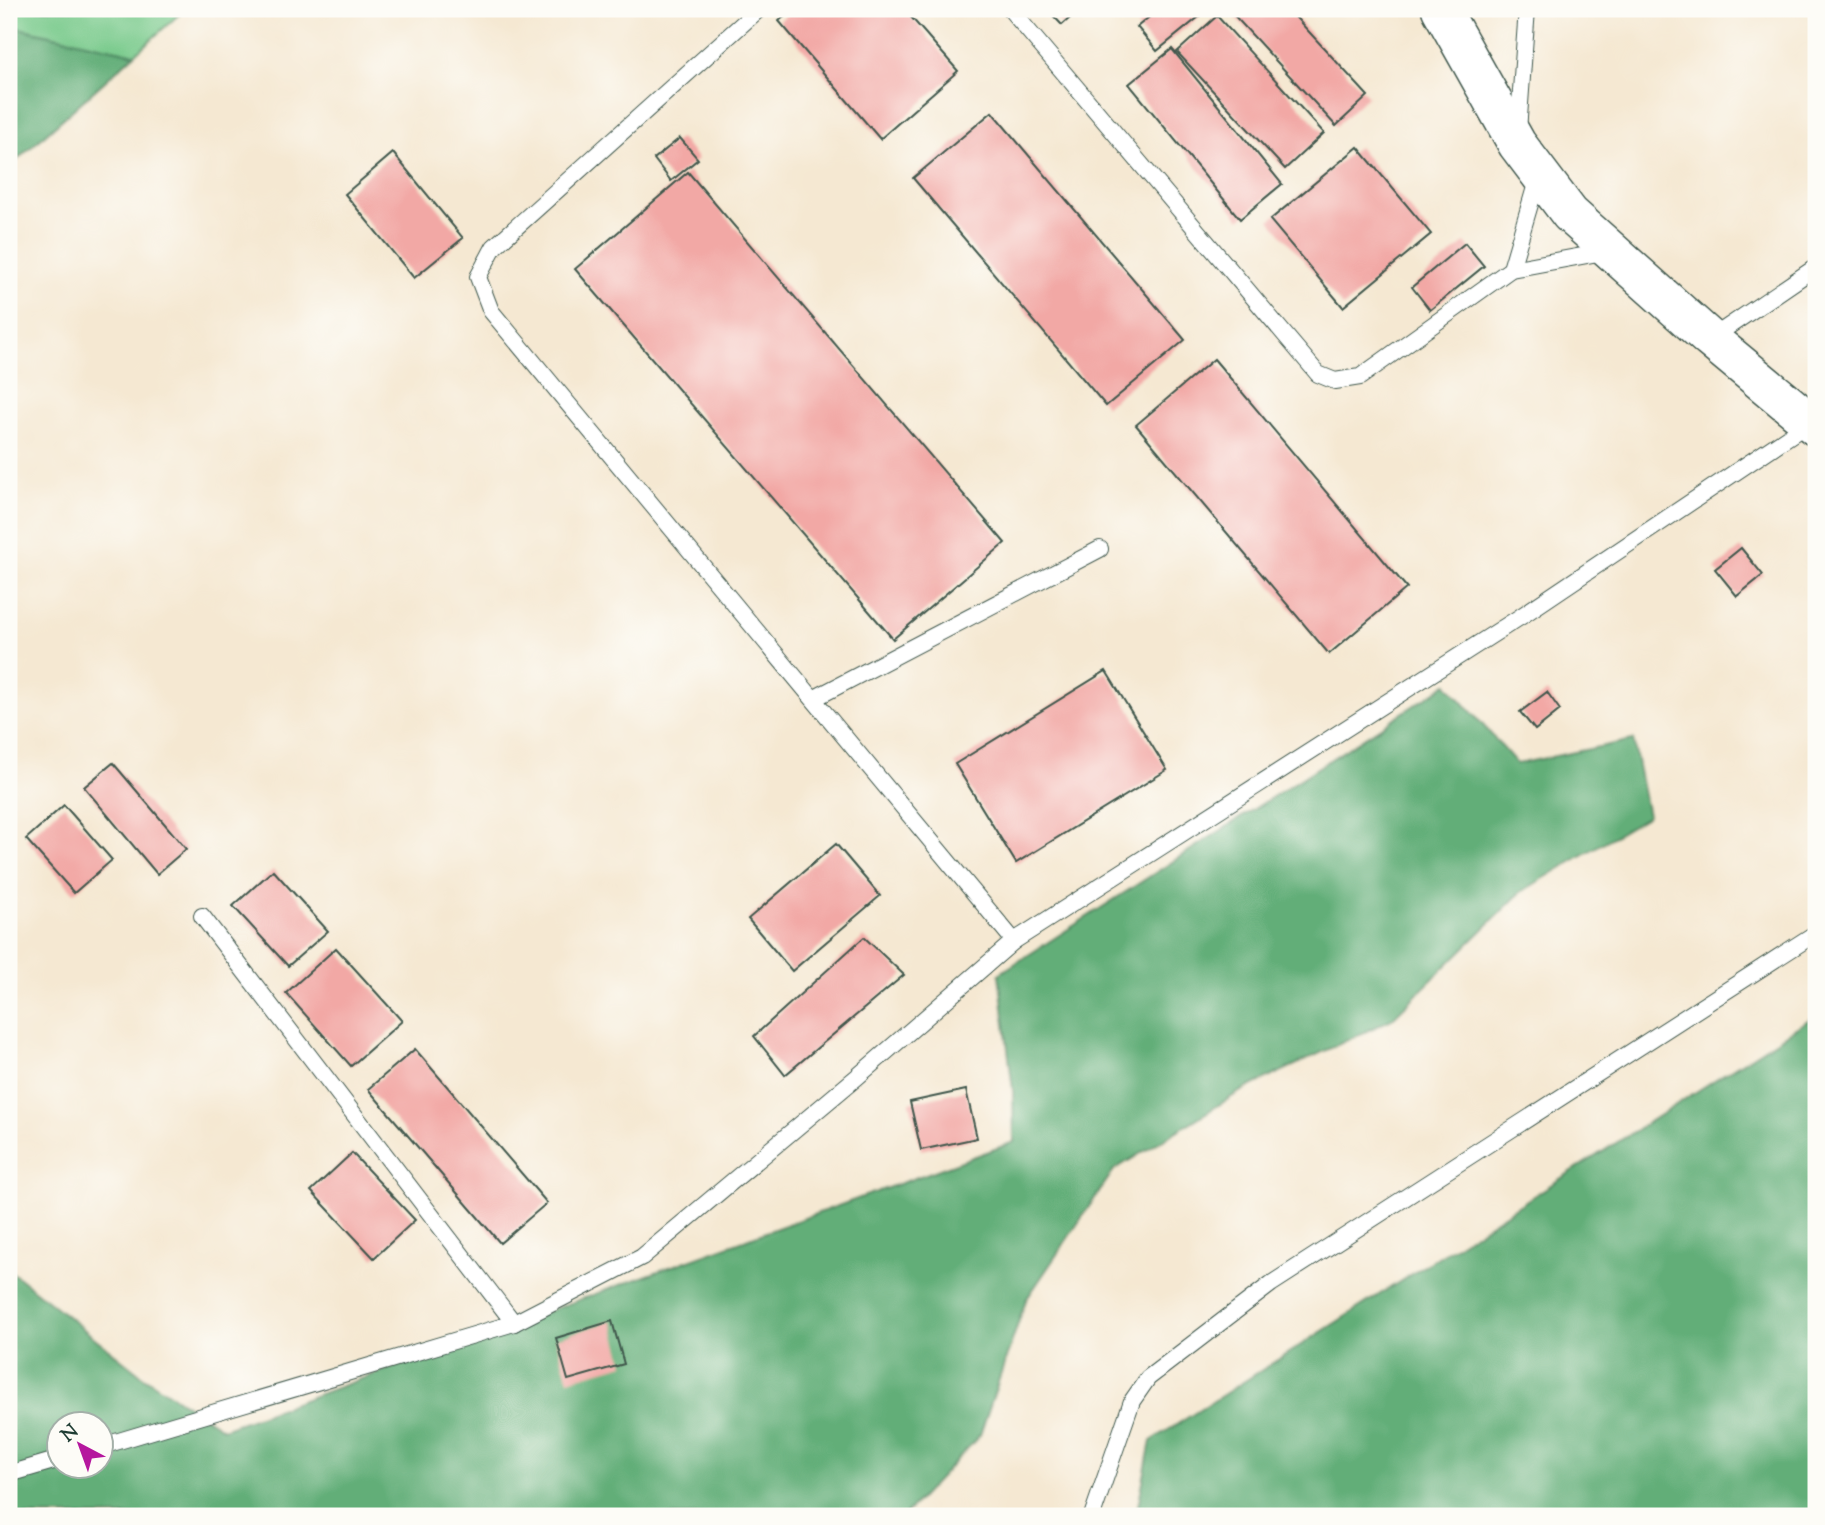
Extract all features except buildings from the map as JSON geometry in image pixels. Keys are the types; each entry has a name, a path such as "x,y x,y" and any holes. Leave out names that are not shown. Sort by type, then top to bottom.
{"main road":[{"path":"1441,9 1528,158 1570,214 1710,339 1813,424"}],"lane":[{"path":"759,9 494,247 478,277 491,311 1014,941"},
{"path":"1010,9 1318,374 1335,381 1360,377 1511,269 1612,250"},
{"path":"1511,269 1528,158 1527,9"},
{"path":"1710,339 1816,267"},
{"path":"116,1442 514,1323 642,1256 857,1077 1014,941 1520,617 1813,424"},
{"path":"815,698 1100,549"},
{"path":"202,916 514,1323"},
{"path":"1092,1516 1132,1401 1148,1378 1271,1284 1816,933"},
{"path":"9,1474 46,1463"}],"green space":[{"path":"9,9 185,9 135,54 18,28 9,31"},
{"path":"18,28 135,54 9,167 9,31"},
{"path":"1447,684 1517,764 1633,740 1648,816 1521,892 1392,1019 1243,1090 1114,1170 1026,1300 980,1435 904,1516 9,1516 9,1270 144,1377 223,1429 1014,1142 1013,1091 999,974"},
{"path":"1816,1015 1816,1516 1136,1516 1151,1441"}]}
